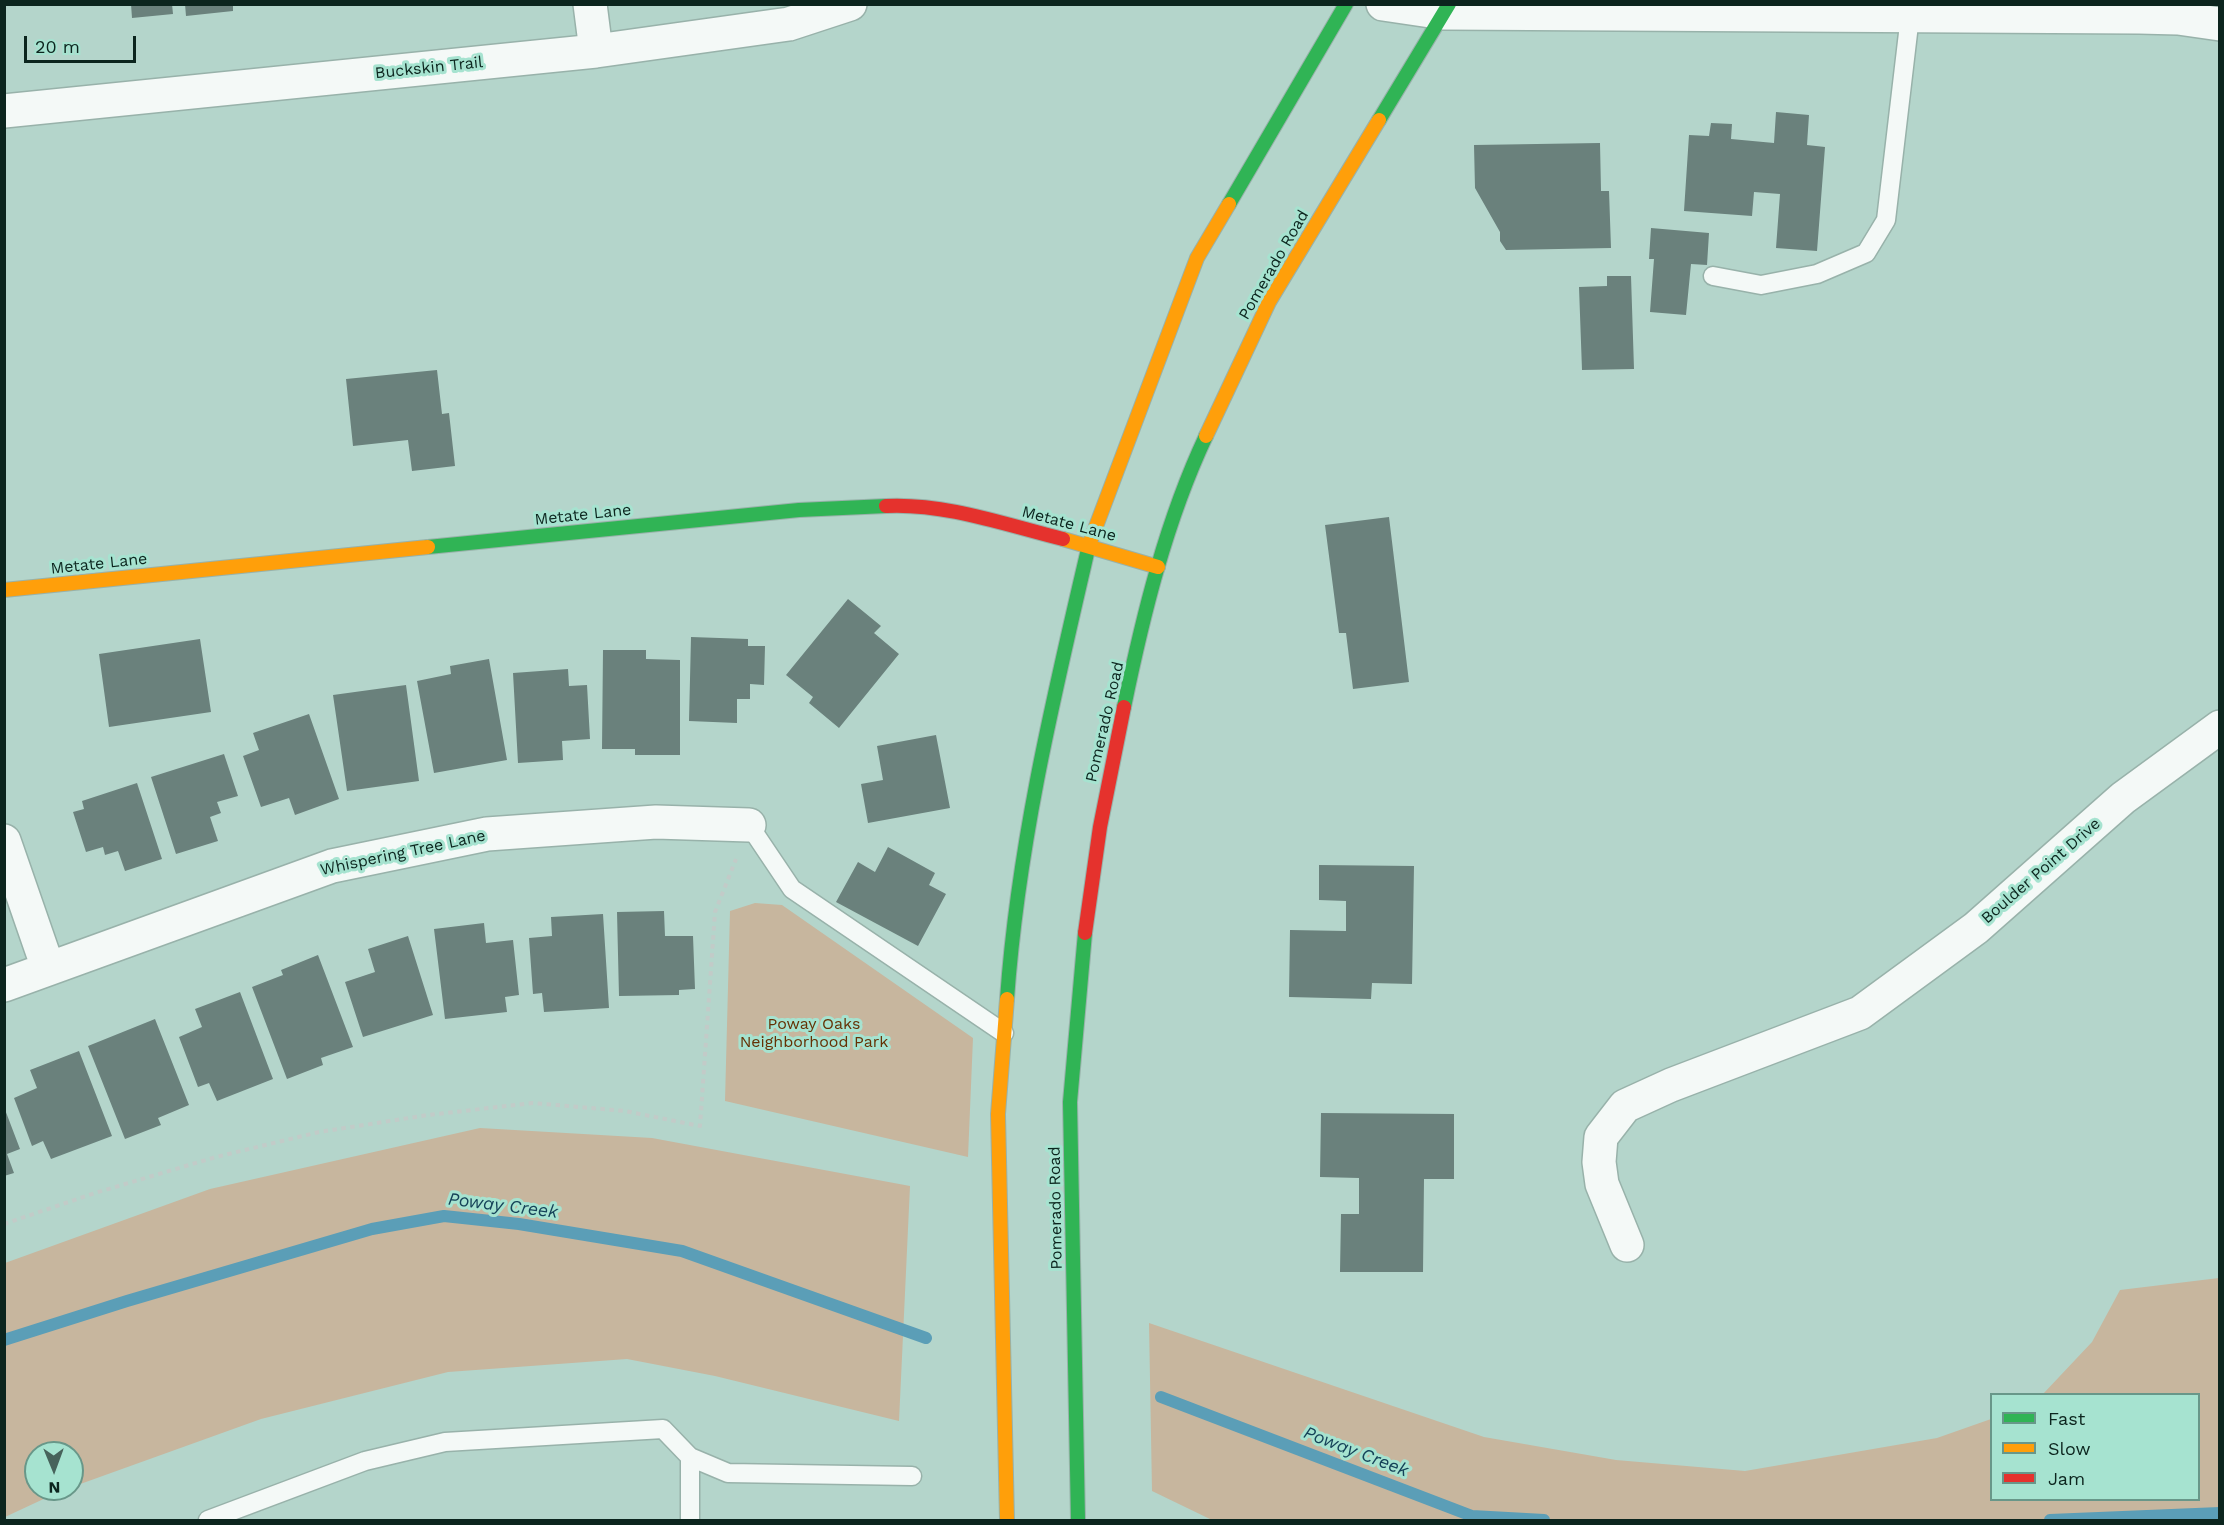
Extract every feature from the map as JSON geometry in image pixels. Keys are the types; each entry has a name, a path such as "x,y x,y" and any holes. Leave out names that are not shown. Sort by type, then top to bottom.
{"main road":[{"path":"1007,1521 998,1114 1004,1033 1025,839 1040,763 1089,545 1197,258 1346,4"},
{"name":"Pomerado Road","path":"1078,1521 1070,1102 1075,1029 1082,955 1100,827 1125,703 1158,567 1191,468 1269,302 1446,9"},
{"name":"Metate Lane","path":"4,590 799,510 906,505 941,509 1089,545 1158,567"}],"street":[{"path":"590,4 596,51"},
{"name":"Buckskin Trail","path":"4,111 596,51 789,24 850,4"},
{"path":"1383,4 1446,9 2139,17 2178,18 2220,24"},
{"name":"Boulder Point Drive","path":"1627,1245 1602,1184 1599,1162 1601,1137 1625,1106 1671,1085 1860,1013 1976,928 2123,798 2220,728"},
{"name":"Whispering Tree Lane","path":"4,985 332,866 488,834 656,822 749,825"},
{"path":"4,841 48,968"}],"lane":[{"path":"1713,276 1761,285 1817,274 1866,253 1886,220 1910,16"},
{"path":"749,825 792,889 1004,1033"},
{"path":"208,1521 365,1461 445,1442 663,1429 690,1457 728,1473 912,1476"},
{"path":"690,1457 690,1521"}],"path":[{"path":"4,1224 216,1156 319,1132 428,1115 533,1103 625,1111 700,1126 715,912 749,825"}],"green space":[{"name":"Poway Oaks Neighborhood Park","path":"755,903 782,905 973,1038 968,1157 725,1101 730,911"},
{"path":"480,1128 652,1138 910,1186 899,1421 715,1376 627,1359 448,1372 261,1419 84,1483 84,1441 24,1441 24,1501 39,1501 5,1517 5,1263 210,1189"},
{"path":"2219,1278 2219,1520 1212,1520 1152,1491 1149,1323 1484,1437 1616,1460 1745,1471 1937,1438 1990,1419 1990,1501 2200,1501 2200,1393 2044,1393 2092,1342 2120,1290"}],"building":[{"path":"131,4 172,4 173,14 132,18"},
{"path":"185,4 233,4 233,11 186,16"},
{"path":"1776,112 1809,115 1807,145 1825,147 1817,251 1776,248 1780,194 1754,192 1752,216 1684,211 1689,135 1709,136 1711,123 1732,124 1731,139 1774,143"},
{"path":"1600,143 1601,191 1609,191 1611,248 1506,250 1500,241 1500,232 1475,188 1474,145"},
{"path":"1651,228 1709,233 1707,265 1691,264 1686,315 1650,312 1654,259 1649,259"},
{"path":"1607,276 1631,276 1634,369 1582,370 1579,287 1607,286"},
{"path":"437,370 442,414 449,413 455,466 412,471 408,440 353,446 346,379"},
{"path":"1389,517 1409,682 1353,689 1346,633 1339,633 1325,525"},
{"path":"848,599 881,626 874,633 899,654 839,728 809,703 813,697 786,675"},
{"path":"691,637 748,639 748,646 765,646 764,685 750,684 750,699 737,699 737,723 689,721"},
{"path":"200,639 211,712 109,727 99,654"},
{"path":"603,650 646,650 646,659 680,660 680,755 635,755 635,749 602,749"},
{"path":"489,659 507,760 434,773 417,681 451,674 450,666"},
{"path":"568,669 569,686 587,685 590,739 562,741 563,760 518,763 513,673"},
{"path":"406,685 419,781 347,791 333,695"},
{"path":"309,714 339,799 295,815 289,798 261,807 243,756 259,750 253,733"},
{"path":"936,735 950,808 868,823 861,784 883,780 877,746"},
{"path":"224,754 238,796 217,802 221,813 210,817 218,841 176,854 151,777"},
{"path":"137,783 162,859 125,871 118,851 105,855 103,847 86,852 73,812 84,809 82,801"},
{"path":"888,847 935,873 929,885 946,894 918,946 836,902 858,862 875,872"},
{"path":"1319,865 1414,866 1412,984 1372,983 1371,999 1289,997 1290,930 1346,931 1346,901 1319,900"},
{"path":"664,911 665,936 693,936 695,989 679,990 679,995 619,996 617,912"},
{"path":"603,914 609,1008 544,1012 542,993 533,994 529,938 552,936 551,917"},
{"path":"484,923 486,943 513,940 519,995 505,997 507,1012 445,1019 434,929"},
{"path":"408,936 433,1015 363,1037 345,982 375,972 368,949"},
{"path":"318,955 353,1047 321,1058 323,1065 287,1079 252,987 283,975 281,970"},
{"path":"240,992 273,1079 217,1101 209,1083 198,1087 179,1037 202,1027 195,1009"},
{"path":"155,1019 189,1105 158,1118 161,1125 125,1139 88,1046"},
{"path":"79,1051 112,1136 51,1159 43,1141 32,1146 14,1098 37,1088 30,1070"},
{"path":"4,1107 20,1149 7,1154 14,1173 4,1176"},
{"path":"1321,1113 1454,1114 1454,1179 1424,1179 1423,1272 1340,1272 1341,1214 1359,1214 1359,1178 1320,1177"}],"waterway":[{"name":"Poway Creek","path":"4,1340 127,1301 372,1229 444,1216 519,1224 682,1251 926,1338"},
{"name":"Poway Creek","path":"1161,1397 1472,1516 1544,1520"},
{"name":"Poway Creek","path":"2050,1520 2220,1513"}],"traffic: fast":[{"path":"1229,204 1346,4"},
{"path":"1379,120 1449,4"},
{"path":"1124,707 1139,638 1167,535 1206,436"},
{"path":"428,547 799,510 886,506"},
{"path":"1007,999 1012,941 1039,770 1089,545"},
{"path":"1078,1520 1070,1102 1085,933"}],"traffic: slow":[{"path":"1206,436 1269,302 1379,120"},
{"path":"1089,545 1197,258 1229,204"},
{"path":"1063,539 1158,567"},
{"path":"4,590 428,547"},
{"path":"1007,999 998,1114 1007,1520"}],"traffic: jam":[{"path":"886,506 953,511 1063,539"},
{"path":"1085,933 1100,827 1124,707"}]}
